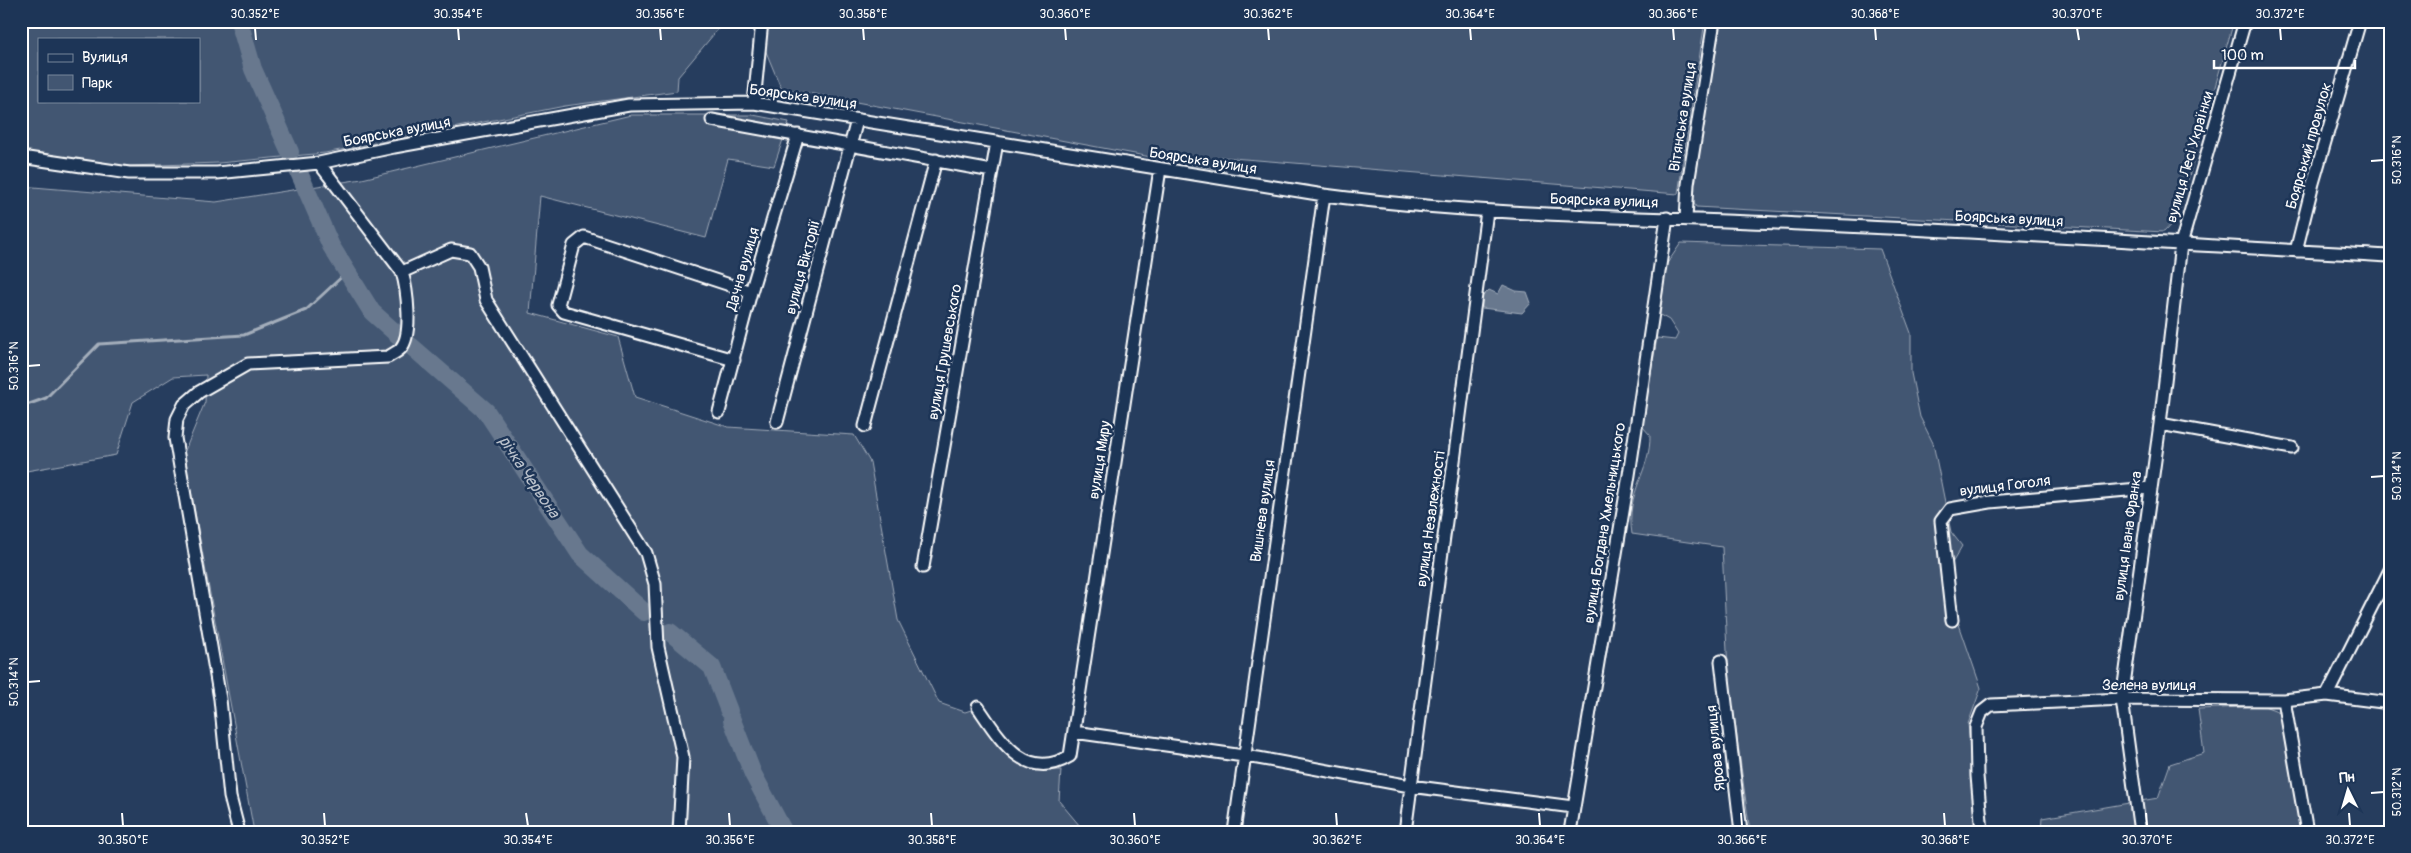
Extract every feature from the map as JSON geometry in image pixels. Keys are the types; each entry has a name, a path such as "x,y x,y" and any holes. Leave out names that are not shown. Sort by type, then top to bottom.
{"street":[{"path":"754,103 762,21"},
{"name":"Вітянська вулиця","path":"1686,218 1688,184 1714,21"},
{"name":"вулиця Лесі Українки","path":"2181,244 2245,21"},
{"name":"Боярський провулок","path":"2296,251 2360,21"},
{"name":"Боярська вулиця","path":"21,157 129,173 217,173 319,163 422,142 629,105 754,103 1160,169 1391,204 1487,211 1686,218 2390,256"},
{"path":"712,120 992,171"},
{"name":"вулиця Вікторії","path":"778,422 857,120"},
{"name":"Дачна вулиця","path":"719,412 751,292 798,135"},
{"name":"вулиця Грушевського","path":"923,567 997,142"},
{"path":"865,426 936,160"},
{"path":"239,832 230,797 220,699 178,456 176,438 177,419 184,405 200,392 248,364 388,357 401,348 408,336 406,287 402,272 319,163"},
{"name":"вулиця Миру","path":"978,707 1008,750 1034,764 1058,763 1070,756 1160,169"},
{"name":"Вишнева вулиця","path":"1234,832 1324,195"},
{"name":"вулиця Незалежності","path":"1405,832 1487,211"},
{"name":"вулиця Богдана Хмельницького","path":"1570,832 1629,474 1668,218"},
{"path":"734,360 564,312 558,305 574,245 584,237 751,292"},
{"name":"вулиця Івана Франка","path":"2140,832 2122,699 2160,424 2181,244"},
{"path":"402,272 451,250 470,253 479,267 486,300 646,553 655,584 658,647 683,757 682,816 679,832"},
{"path":"2160,424 2292,448"},
{"name":"вулиця Гоголя","path":"1952,620 1941,521 1950,508 2076,493 2150,488"},
{"path":"2327,695 2390,570"},
{"name":"Ярова вулиця","path":"1722,661 1741,832"},
{"name":"Зелена вулиця","path":"1982,832 1977,776 1976,727 1982,712 1991,705 2122,699 2284,700 2327,695 2390,703"},
{"path":"2284,700 2307,832"},
{"path":"1074,732 1244,757 1410,786 1573,807"}],"green space":[{"path":"21,21 718,21 719,28 678,77 677,91 565,106 325,153 219,163 129,166 46,160 21,149"},
{"path":"763,21 1705,21 1678,194 1220,157 1226,171 781,88 762,42"},
{"path":"1711,21 2234,21 2177,218 2164,232 1696,207 1685,187"},
{"path":"631,115 753,115 789,122 774,166 728,159 706,238 540,196 530,313 618,337 635,397 728,427 854,435 870,462 898,620 939,703 965,712 971,710 1011,759 1034,771 1061,770 1059,801 1085,832 254,832 184,453 205,402 206,375 173,377 133,402 116,455 21,472 21,186 216,202 362,179"},
{"path":"1681,243 1880,249 1911,333 1911,373 1920,417 1933,443 1951,532 1962,546 1951,565 1950,598 1981,688 1968,724 1980,832 1750,832 1728,672 1722,547 1632,534 1632,506 1649,448 1650,435 1642,426 1657,338 1675,340 1678,334 1669,320 1660,315 1666,265"},
{"path":"2264,706 2280,712 2302,832 2041,832 2042,818 2158,798 2170,764 2204,753 2198,709"}],"shaded area":[{"path":"1503,285 1516,291 1527,292 1531,303 1522,313 1482,308 1482,297 1489,290 1498,294"}],"waterway":[{"name":"річка Червона","path":"239,21 253,69 290,152"},
{"path":"297,168 331,246 372,312 399,336"},
{"path":"21,407 46,398 99,344 244,335 306,310 347,272"},
{"name":"річка Червона","path":"411,346 486,411 580,554 644,612"},
{"path":"670,632 712,667 729,711"},
{"name":"річка Червона","path":"732,720 753,774 784,832"}]}
